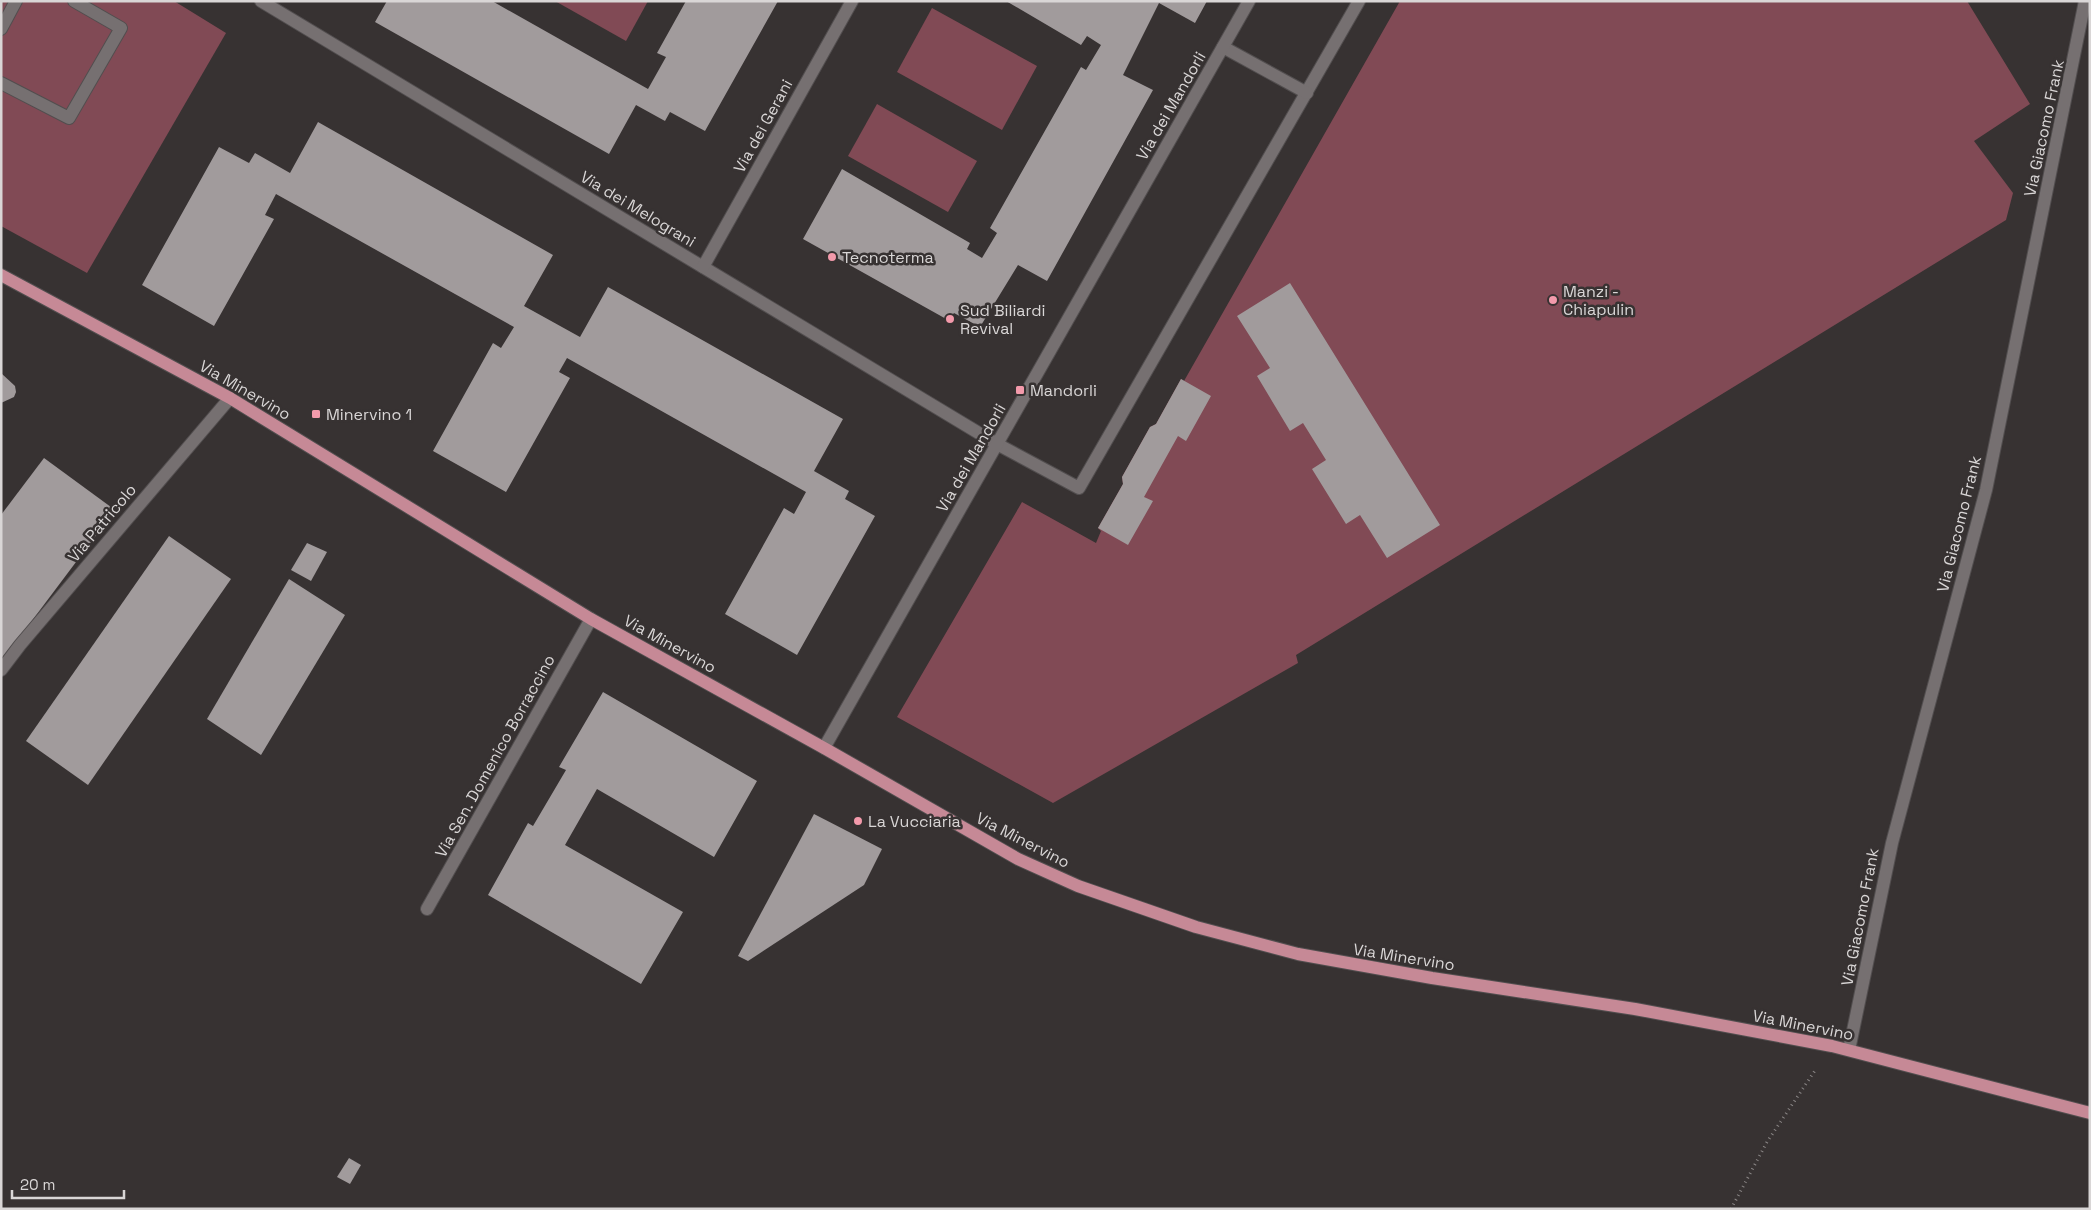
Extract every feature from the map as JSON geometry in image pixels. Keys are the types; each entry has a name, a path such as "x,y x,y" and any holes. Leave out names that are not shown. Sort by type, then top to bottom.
{"main road":[{"name":"Via Minervino","path":"1,276 230,398 591,618 1018,858 1078,886 1196,927 1289,952 1343,963 1635,1009 1832,1046 2090,1112"}],"street":[{"path":"1,29 16,1"},
{"path":"1,82 69,118 121,28 74,1"},
{"name":"Via dei Melograni","path":"261,1 997,444 1079,488 1307,93"},
{"name":"Via dei Gerani","path":"702,266 852,1"},
{"name":"Via dei Mandorli","path":"824,748 1249,1"},
{"path":"1223,47 1307,93 1359,1"},
{"name":"Via Giacomo Frank","path":"1849,1050 1892,843 1986,490 2085,1"},
{"name":"Via Patricolo","path":"1,670 26,637 230,398"},
{"name":"Via Sen. Domenico Borraccino","path":"427,909 591,618"}],"path":[{"path":"1731,1209 1767,1142 1832,1046"}],"shaded area":[{"path":"1,1 174,1 226,33 87,273 1,226"},
{"path":"555,1 648,1 626,41"},
{"name":"Manzi - Chiapulin","path":"1400,1 1967,1 2030,104 1974,141 2013,193 2006,220 1296,655 1298,663 1053,803 897,717 1022,502 1096,543 1101,531 1098,528 1123,484 1122,477 1150,427 1156,424 1181,379 1184,381"},
{"path":"932,8 1037,66 1002,130 897,72"},
{"path":"877,104 977,161 948,212 848,156"}],"building":[{"path":"387,1 492,1 648,89 666,57 657,53 686,1 778,1 705,131 670,112 665,121 636,105 609,154 375,22"},
{"path":"1006,1 1207,1 1195,23 1159,3 1123,75 1153,90 1047,281 1018,265 980,327 954,313 948,320 803,239 842,169 970,243 967,249 982,258 997,233 990,228 1081,67 1086,70 1101,45 1087,36 1081,45"},
{"path":"318,122 553,255 524,306 580,337 608,287 843,419 814,471 849,491 845,499 875,516 797,655 725,614 784,508 794,514 806,492 567,358 559,372 570,378 506,492 433,451 493,343 501,348 514,327 276,194 265,215 274,219 214,326 142,285 219,147 249,163 255,153 290,173"},
{"path":"1290,283 1440,525 1387,558 1360,515 1346,524 1312,469 1326,460 1303,423 1290,431 1257,376 1270,368 1237,316"},
{"path":"1,373 15,386 16,392 14,397 1,403"},
{"path":"1181,379 1211,396 1186,441 1178,436 1144,497 1153,501 1128,545 1098,528 1123,484 1122,477 1150,427 1156,424"},
{"path":"44,458 115,510 1,662 1,515"},
{"path":"169,536 231,579 88,785 26,741"},
{"path":"307,543 327,552 311,581 291,570"},
{"path":"289,579 345,615 261,755 207,719"},
{"path":"603,692 757,781 714,857 597,789 565,845 683,912 641,984 488,895 528,823 533,826 566,770 559,767"},
{"path":"814,814 882,849 864,885 748,961 738,956"},
{"path":"349,1158 361,1165 350,1184 337,1177"}],"place":[{"name":"Tecnoterma","path":"832,257"},
{"name":"Manzi - Chiapulin","path":"1553,300"},
{"name":"Sud Biliardi Revival","path":"950,319"},
{"name":"Mandorli","path":"1020,390"},
{"name":"Minervino 1","path":"316,414"},
{"name":"La Vucciaria","path":"858,821"}]}
